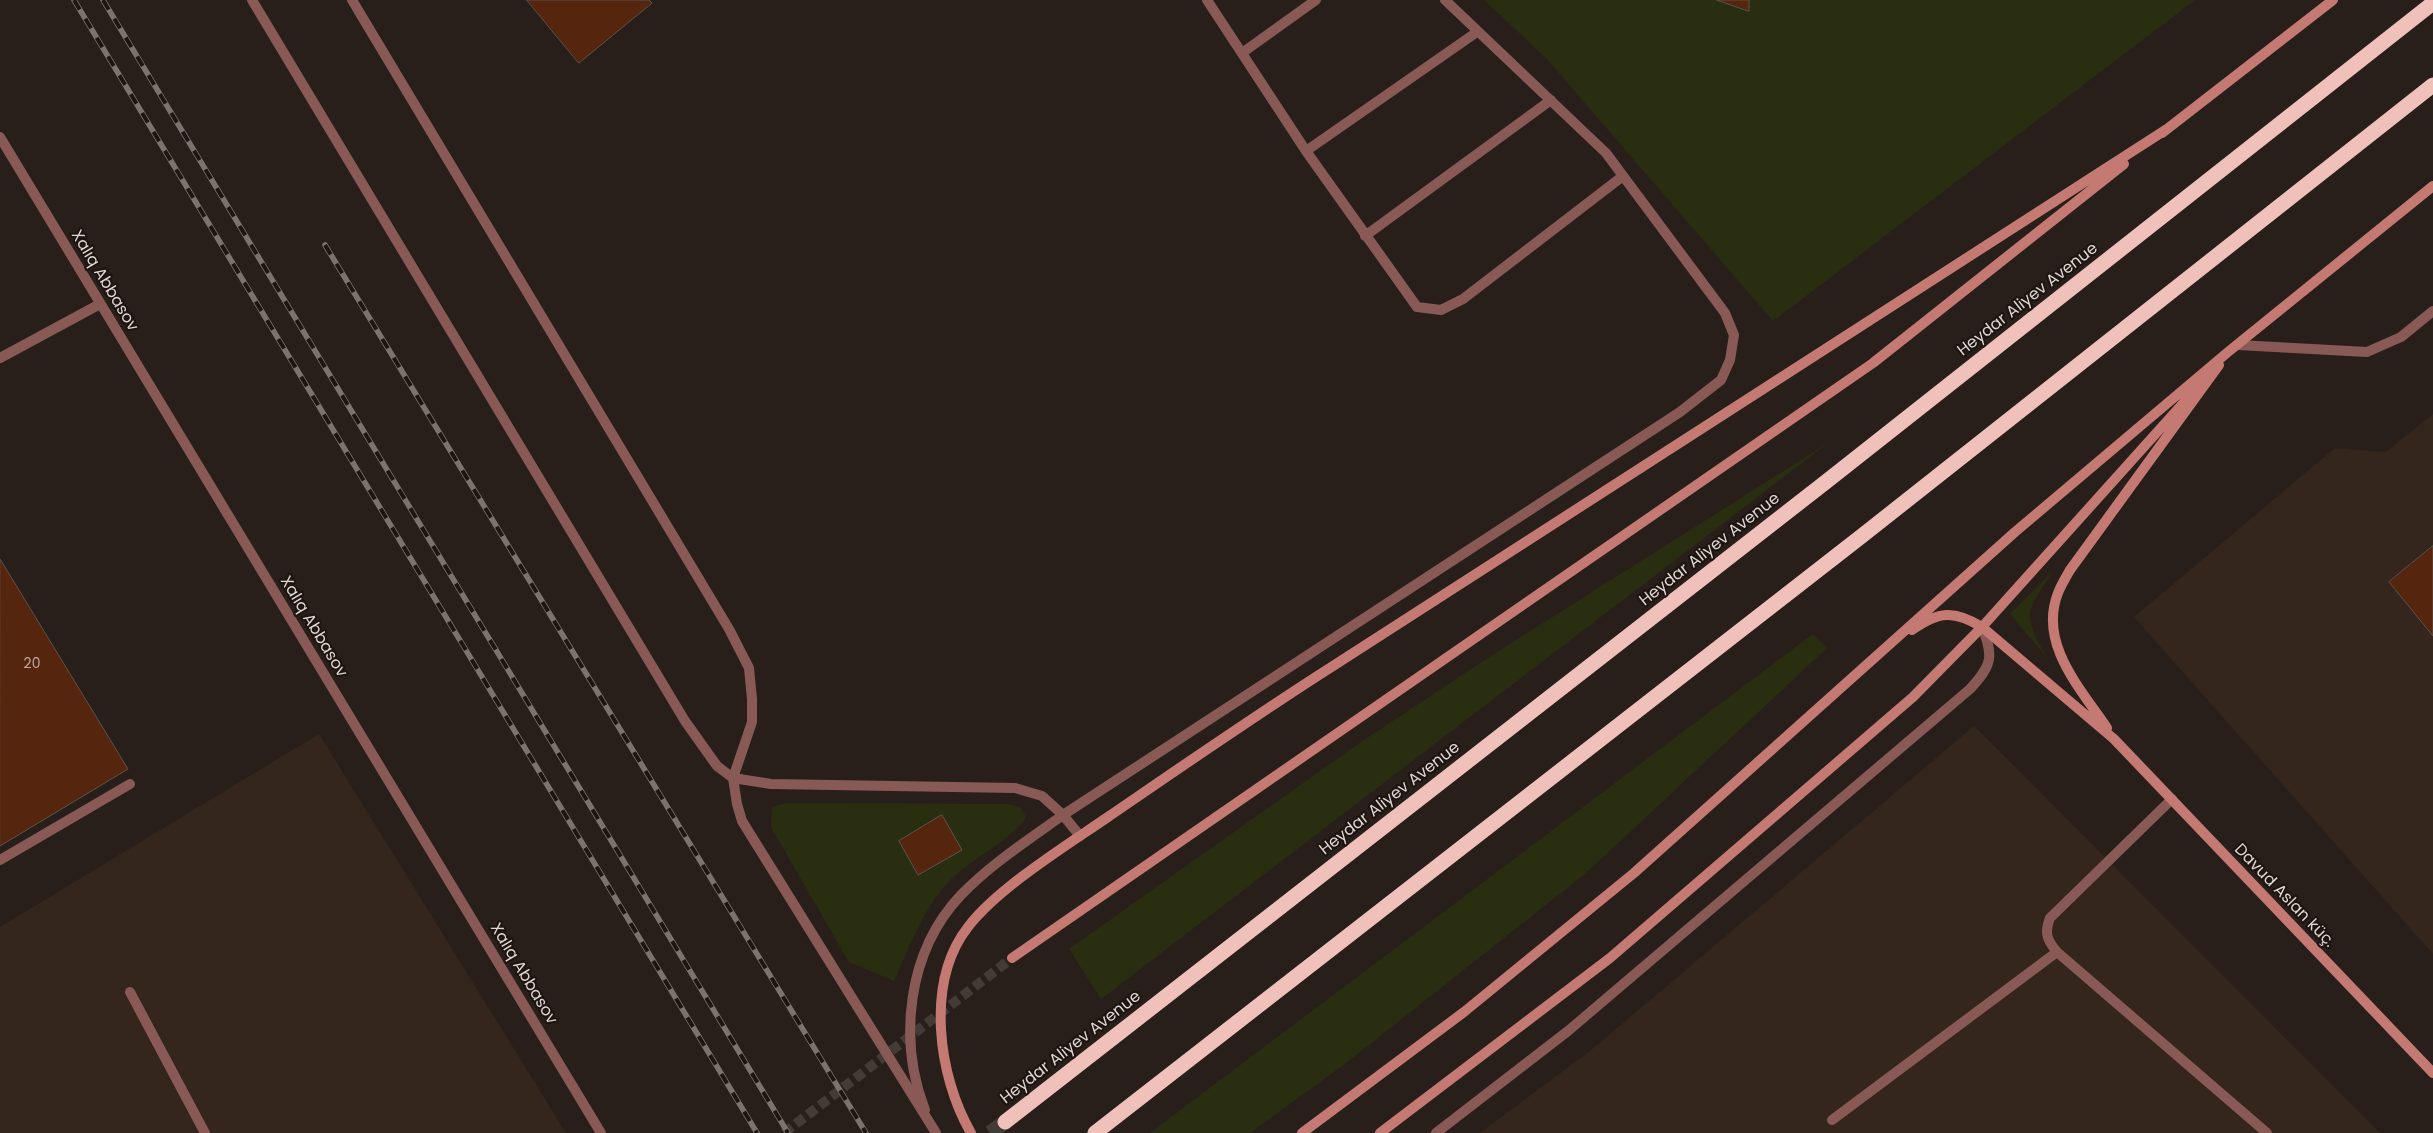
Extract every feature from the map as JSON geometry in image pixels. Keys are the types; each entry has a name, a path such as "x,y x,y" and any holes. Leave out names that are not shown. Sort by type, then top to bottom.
{"highway":[{"name":"Heydar Aliyev Avenue","path":"1005,1122 1826,481 2433,3"},
{"path":"1095,1133 1871,529 2433,85"}],"main road":[{"path":"1012,958 1874,363 2167,129 2333,0"},
{"path":"971,1133 953,1094 945,1065 940,1030 943,988 950,961 969,926 982,912 1024,877 1080,836 1275,703 2167,129"},
{"path":"1302,1133 1464,1012 1589,911 1692,822 1871,659 2015,532 2228,352 2433,186"},
{"path":"1380,1133 1610,958 1913,697 1982,627 2228,352"},
{"path":"2114,739 2068,670 2058,648 2053,632 2053,613 2058,594 2070,570 2228,352"},
{"path":"1871,659 1923,622 1943,614 1969,619 1982,627 2114,739"},
{"name":"Davud Aslan küç.","path":"2114,739 2433,1073"}],"street":[{"path":"252,0 685,721 717,766 734,778 770,784 1015,788 1042,796 1063,815 1080,836"},
{"path":"352,0 729,629 749,668 752,722 734,778 737,804 751,839 936,1133"},
{"path":"1207,0 1306,151 1417,307 1440,310 1463,299 1623,176"},
{"path":"1242,52 1316,0"},
{"path":"930,1124 912,1070 909,1024 917,979 926,951 942,920 960,896 984,874 1063,815 1672,417 1721,380 1730,360 1734,335 1725,313 1606,153 1445,0"},
{"path":"1306,151 1477,32"},
{"path":"1365,236 1551,100"},
{"name":"Xalıq Abbasov","path":"0,137 602,1133"},
{"path":"0,358 100,304"},
{"path":"2238,345 2336,352 2367,352 2401,338 2433,311"},
{"path":"1436,1133 1568,1031 1970,689 1984,674 1988,665 1990,646 1982,627"},
{"path":"0,860 130,784"},
{"path":"2172,799 2050,918 2046,927 2047,940 2057,952 2267,1133"},
{"path":"1832,1120 2057,952"},
{"path":"130,992 205,1133"}],"shaded area":[{"path":"2433,414 2433,954 2134,617 2335,448 2386,452"},
{"path":"1974,726 2380,1133 1480,1133 1590,1051"},
{"path":"319,734 566,1133 0,1133 0,927"}],"green space":[{"path":"1484,0 2195,0 1773,321 1547,59"},
{"path":"1828,443 1101,999 1069,949 1361,742 1494,654"},
{"path":"2053,571 2032,605 2030,614 2034,632 2048,659 2010,614"},
{"path":"1813,634 1827,648 1586,873 1346,1063 1250,1133 1150,1133"},
{"path":"787,803 1005,804 1020,807 1026,817 1012,833 958,873 941,890 918,928 894,981 849,962 771,827 772,807"}],"building":[{"path":"527,0 649,0 652,3 579,63"},
{"path":"1717,0 1749,0 1749,11"},
{"path":"2433,546 2433,636 2389,582"},
{"path":"0,559 128,769 0,846"},
{"path":"942,815 962,850 918,875 899,841"}],"tunnel":[{"path":"784,1133 1012,958"},
{"path":"990,1133 1005,1122"}],"railway":[{"path":"74,0 757,1133"},
{"path":"103,0 788,1133"},
{"path":"325,245 866,1133"}]}
